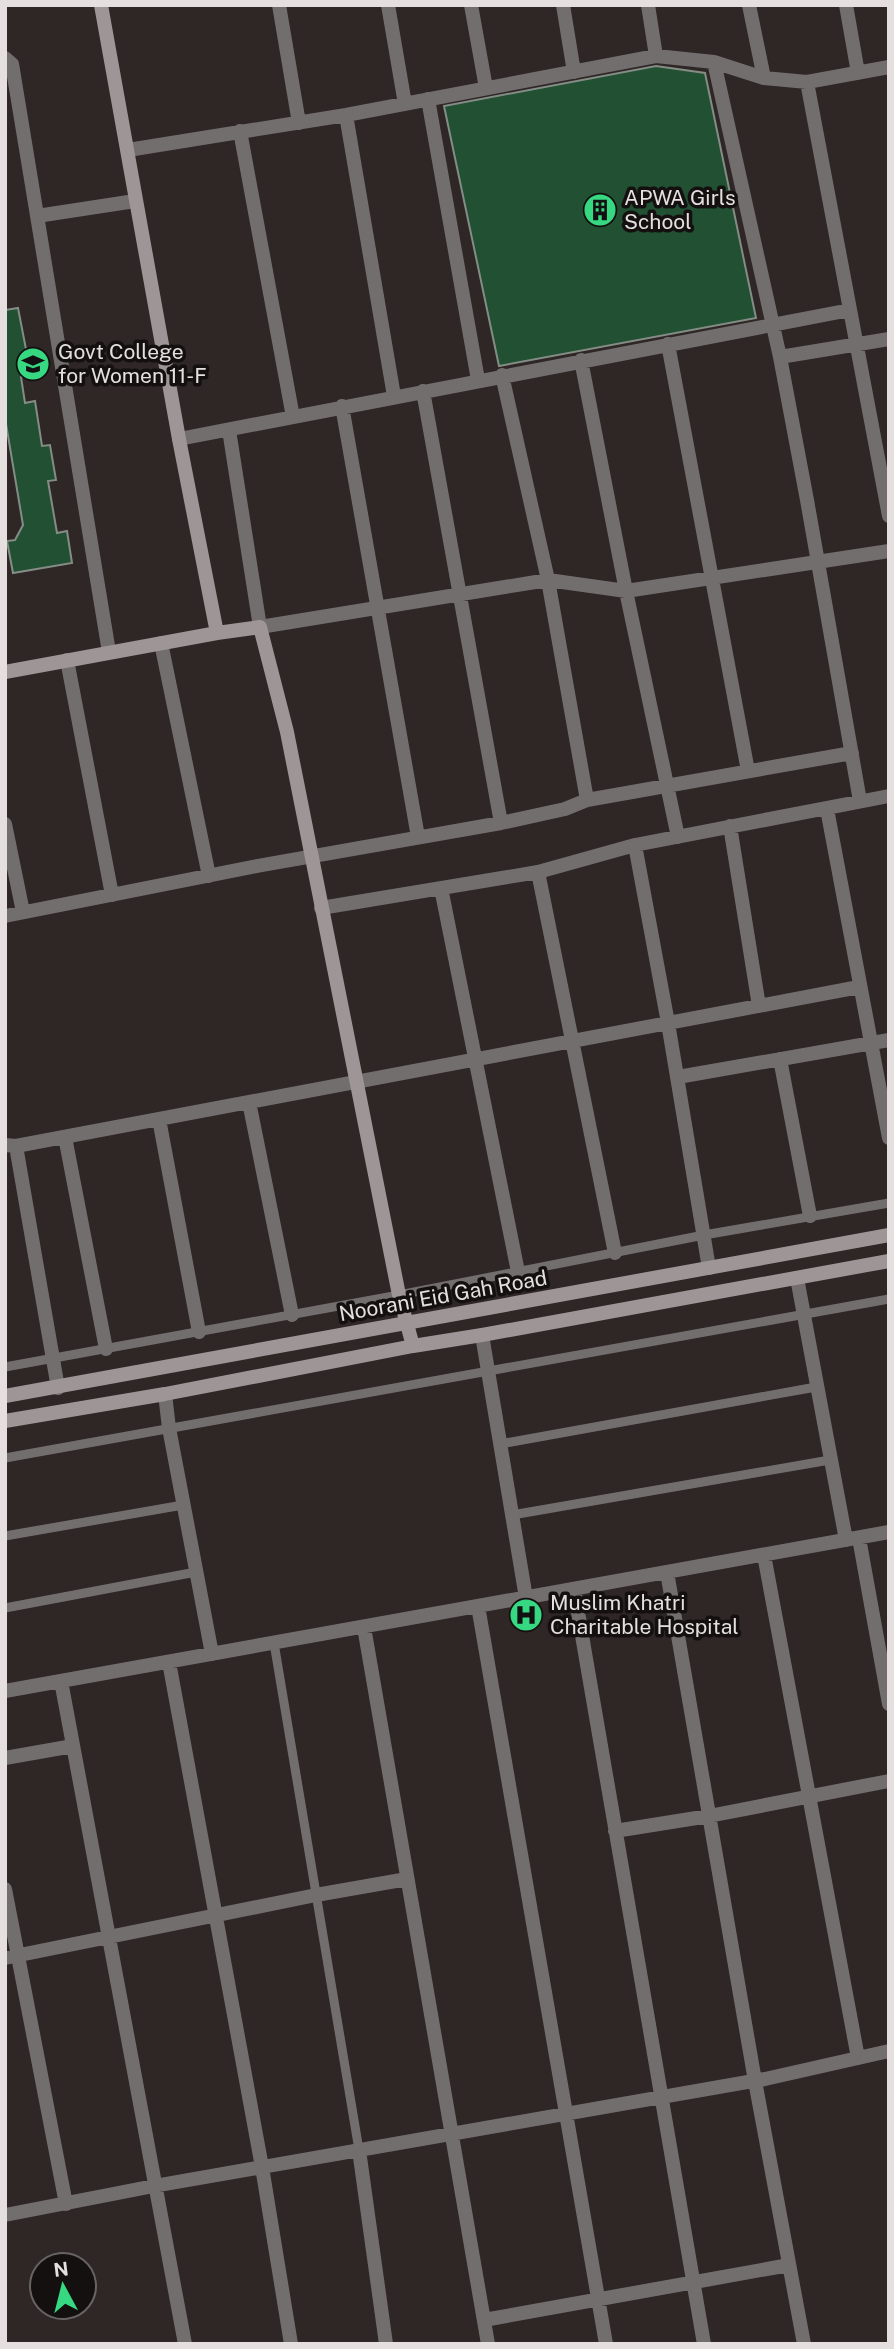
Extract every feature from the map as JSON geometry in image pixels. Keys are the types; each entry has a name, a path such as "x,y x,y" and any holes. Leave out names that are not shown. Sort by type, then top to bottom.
{"main road":[{"path":"101,5 179,439 217,632"},
{"path":"5,672 217,632 260,628 287,732 399,1295 413,1346"},
{"name":"Noorani Eid Gah Road","path":"5,1396 889,1236"},
{"name":"Noorani Eid Gah Road","path":"5,1421 889,1261"}],"street":[{"path":"279,5 299,122"},
{"path":"388,5 405,104"},
{"path":"471,5 485,88"},
{"path":"563,5 574,72"},
{"path":"648,5 656,56"},
{"path":"749,5 764,78"},
{"path":"846,5 858,73"},
{"path":"128,150 346,115 656,56 714,62 764,78 807,82 889,68"},
{"path":"7,62 37,216 109,652"},
{"path":"714,62 780,357 860,801"},
{"path":"807,82 889,516"},
{"path":"428,99 478,380"},
{"path":"346,115 394,396"},
{"path":"240,131 293,417"},
{"path":"37,216 135,201"},
{"path":"179,439 850,310"},
{"path":"780,357 889,339"},
{"path":"668,344 748,771"},
{"path":"581,360 678,837"},
{"path":"502,375 548,580 587,800"},
{"path":"423,391 501,823"},
{"path":"342,406 418,838"},
{"path":"229,430 260,628 548,580 626,591 889,551"},
{"path":"161,643 209,876"},
{"path":"67,660 112,895"},
{"path":"5,916 312,856 501,823 565,809 587,800 852,753"},
{"path":"321,908 538,872 635,845 889,796"},
{"path":"827,809 889,1138"},
{"path":"5,824 23,912"},
{"path":"730,826 759,1006"},
{"path":"635,845 678,1077 709,1268"},
{"path":"538,872 615,1253"},
{"path":"441,888 518,1272"},
{"path":"58,1388 11,1146 859,987"},
{"path":"678,1077 889,1040"},
{"path":"780,1059 810,1216"},
{"path":"250,1102 292,1315"},
{"path":"159,1119 198,1332"},
{"path":"65,1137 106,1349"},
{"path":"797,1278 830,1460 852,1539 889,1703"},
{"path":"482,1335 526,1598"},
{"path":"165,1394 169,1428 212,1654"},
{"path":"5,1691 889,1532"},
{"path":"764,1555 858,2058"},
{"path":"667,1572 755,2081 804,2344"},
{"path":"574,1589 704,2344"},
{"path":"478,1606 606,2344"},
{"path":"363,1627 488,2344"},
{"path":"169,1662 262,2167 291,2344"},
{"path":"61,1681 185,2344"},
{"path":"5,1758 73,1746"},
{"path":"615,1831 709,1816 889,1781"},
{"path":"12,1957 407,1879"},
{"path":"5,1889 12,1957 66,2203"},
{"path":"5,2215 154,2186 755,2081 889,2051"},
{"path":"359,2150 386,2344"},
{"path":"484,2320 789,2265"}],"lane":[{"path":"5,1367 399,1295 704,1235 889,1203"},
{"path":"5,1458 889,1299"},
{"path":"500,1444 816,1387"},
{"path":"512,1515 830,1460"},
{"path":"5,1536 183,1505"},
{"path":"5,1608 196,1572"},
{"path":"274,1643 359,2150"}],"building":[{"name":"APWA Girls School","path":"656,66 705,73 756,318 499,366 444,106"},
{"path":"18,308 31,375 21,377 25,403 35,401 42,446 50,445 56,480 48,481 57,533 67,531 72,563 13,573 7,541 15,540 23,525 5,418 5,310"}],"place":[{"name":"APWA Girls School","path":"600,210"},
{"name":"Govt College for Women 11-F","path":"33,364"},
{"name":"Muslim Khatri Charitable Hospital","path":"526,1615"}]}
